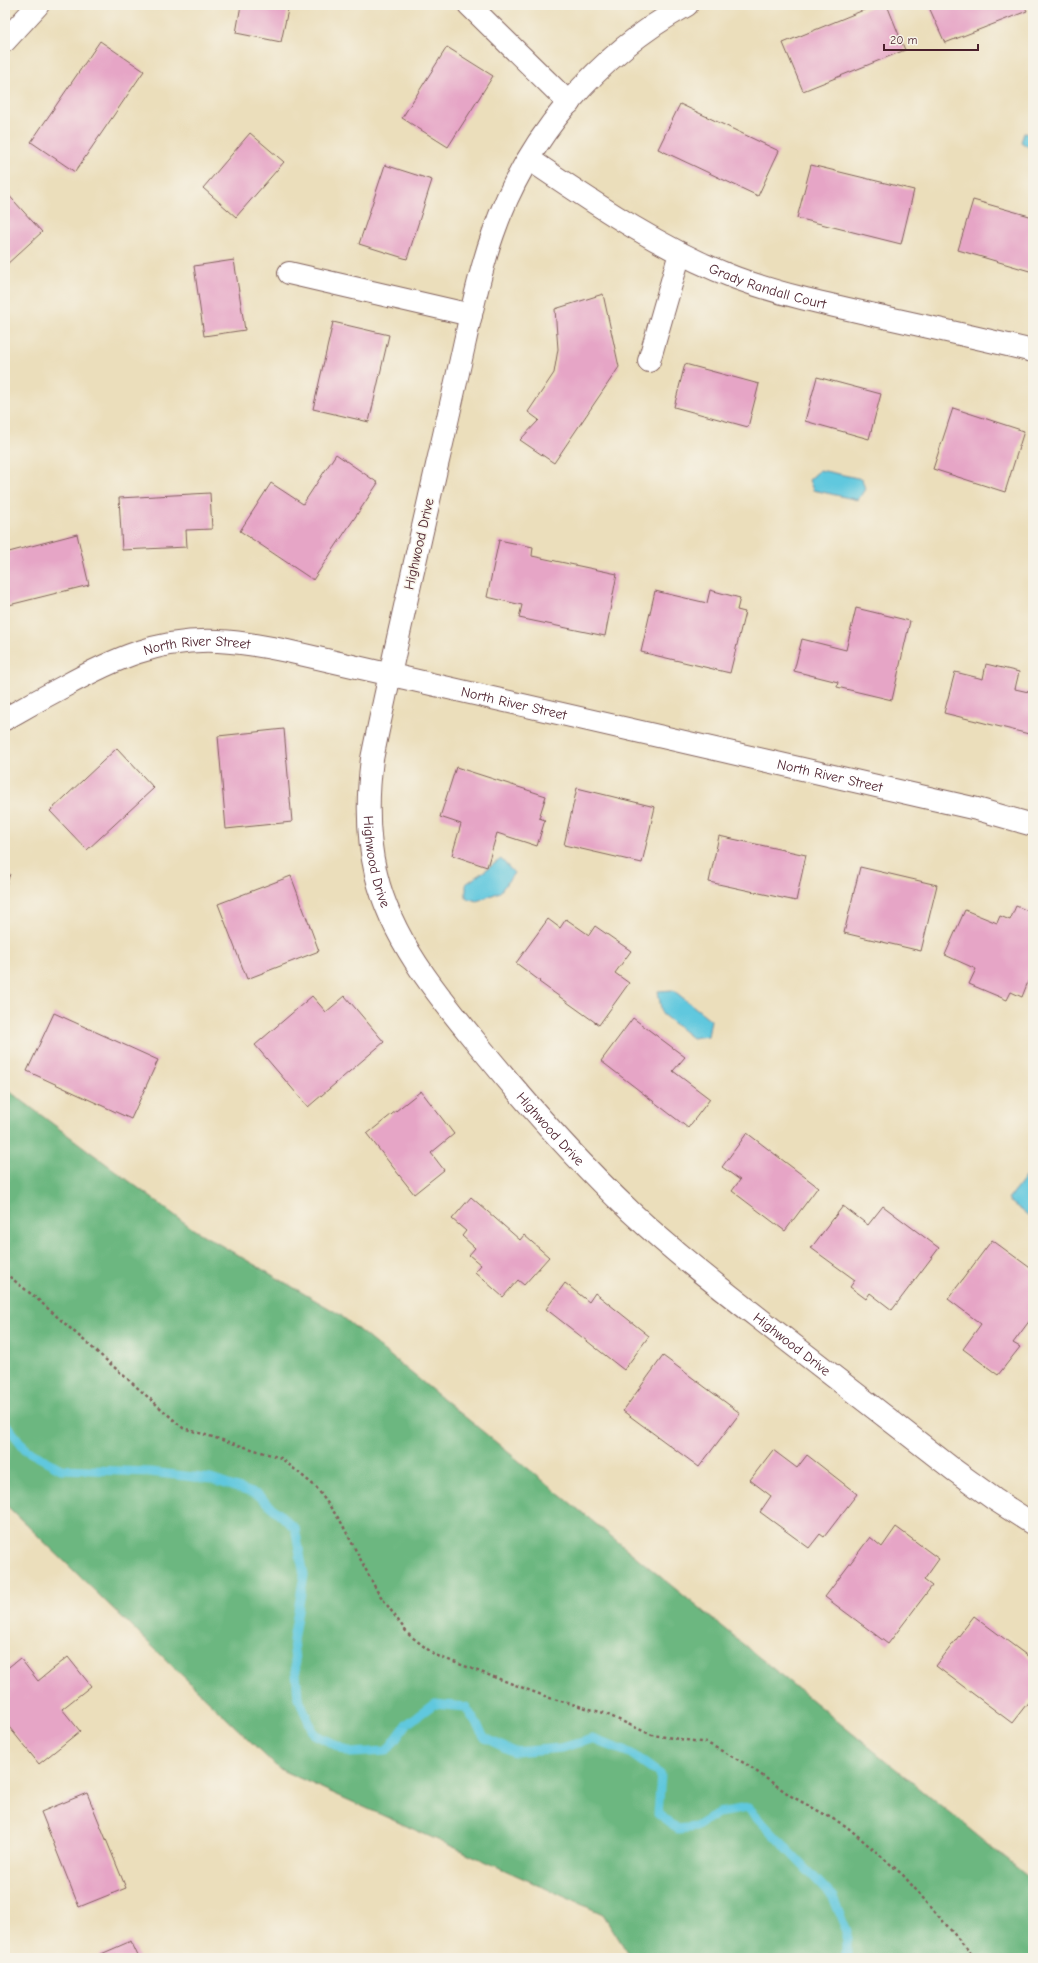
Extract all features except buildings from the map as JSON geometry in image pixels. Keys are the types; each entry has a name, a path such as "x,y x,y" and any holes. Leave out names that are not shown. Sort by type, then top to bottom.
{"street":[{"path":"5,41 38,5"},
{"path":"469,5 569,103"},
{"name":"Highwood Drive","path":"687,5 660,22 614,56 597,72 569,103 556,119 529,159 514,187 494,232 471,315 373,753 368,786 368,815 376,875 399,935 435,990 519,1095 591,1173 633,1213 711,1280 942,1460 994,1499 1033,1524"},
{"name":"Grady Randall Court","path":"529,159 602,208 680,253 736,278 795,296 1033,350"},
{"path":"649,361 680,253"},
{"path":"289,273 471,315"},
{"name":"North River Street","path":"5,719 106,664 129,654 173,643 217,640 245,643 390,675 977,808 1033,825"}],"path":[{"path":"5,1273 83,1339 183,1428 281,1458 316,1487 341,1522 377,1591 408,1634 435,1655 550,1698 604,1713 652,1735 707,1743 746,1764 791,1796 846,1826 903,1875 975,1958"}],"green space":[{"path":"5,1088 193,1229 339,1314 1033,1881 1033,1958 631,1958 603,1914 279,1769 5,1504"}],"water":[{"path":"1024,133 1033,134 1033,150 1021,142"},
{"path":"820,470 862,479 865,489 858,500 813,490 809,480"},
{"path":"501,859 514,873 500,892 477,901 466,898 466,884"},
{"path":"673,990 711,1020 708,1036 692,1038 662,1014 658,991"},
{"path":"1029,1172 1033,1175 1033,1219 1008,1200"}],"waterway":[{"path":"5,1423 26,1450 61,1469 150,1472 211,1479 258,1495 295,1528 304,1575 293,1640 298,1696 314,1734 351,1753 387,1751 407,1724 434,1704 466,1707 485,1738 514,1752 561,1748 592,1739 630,1753 661,1775 658,1814 678,1829 696,1827 718,1813 748,1808 833,1897 847,1931 847,1958"}]}
